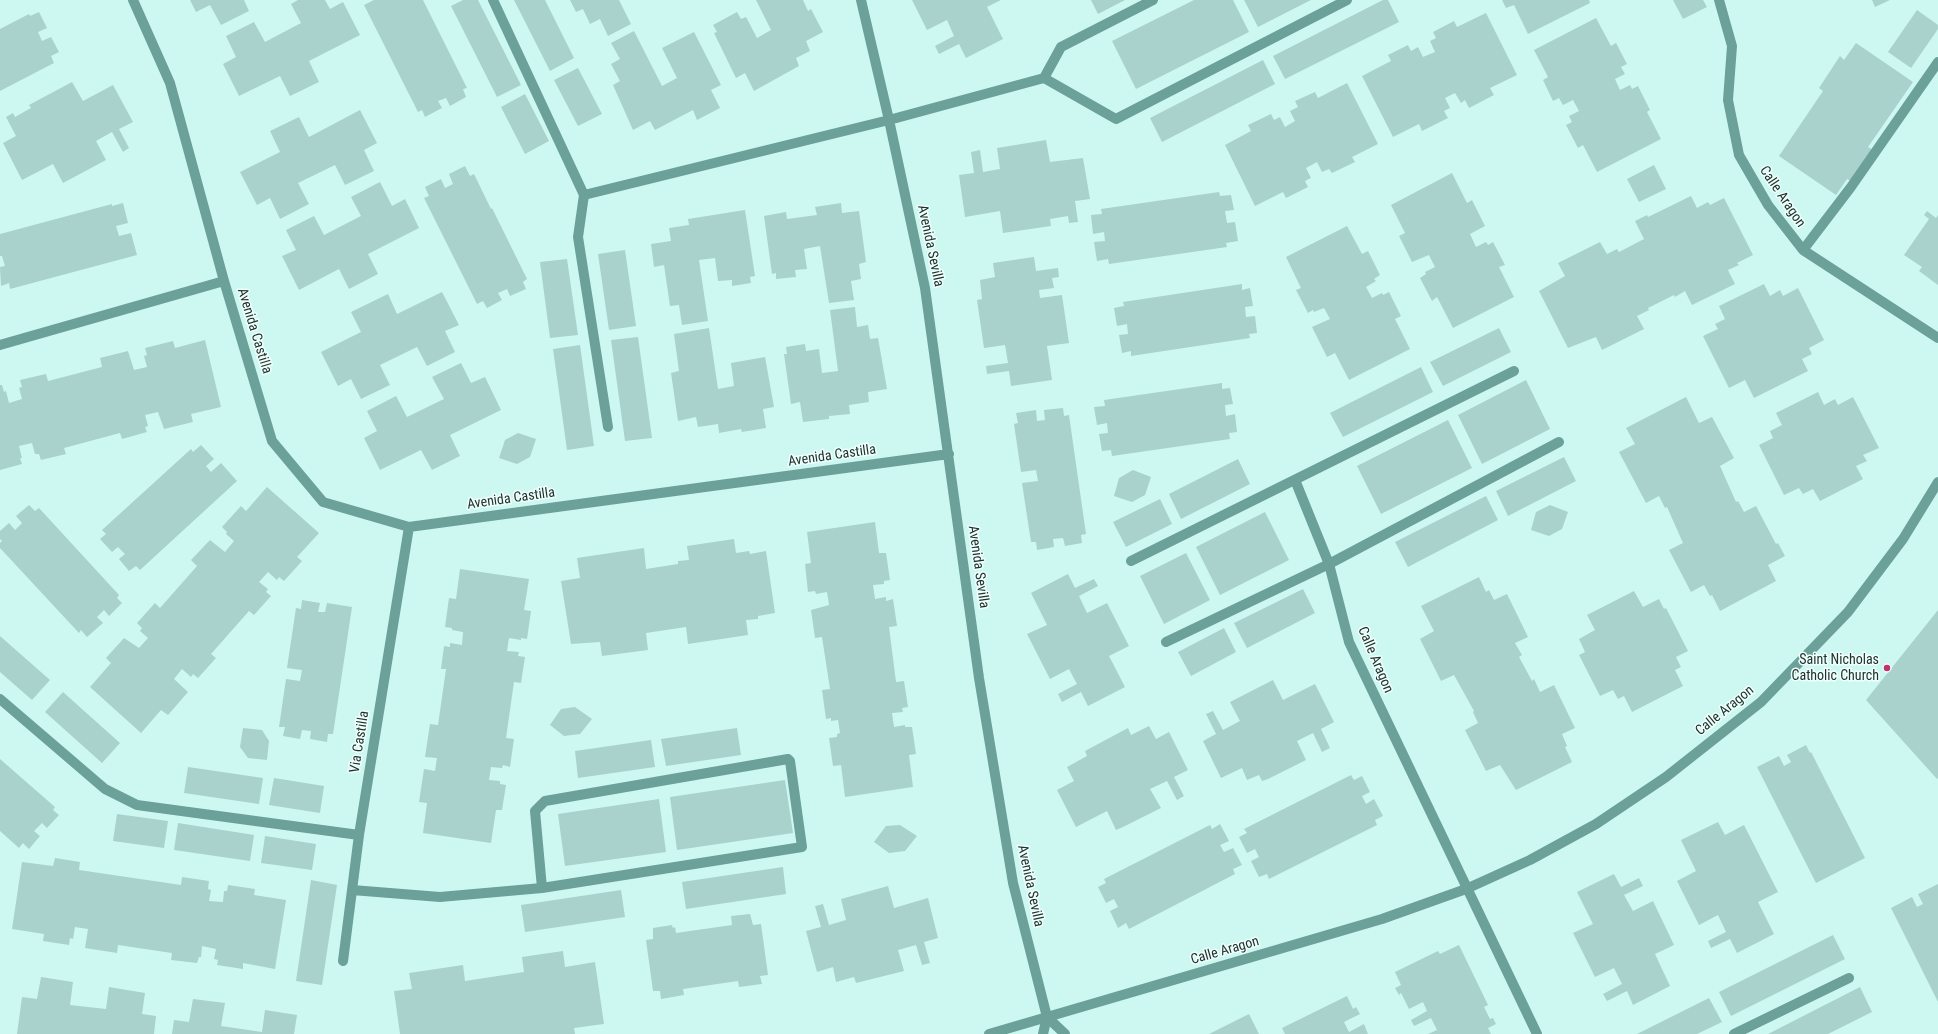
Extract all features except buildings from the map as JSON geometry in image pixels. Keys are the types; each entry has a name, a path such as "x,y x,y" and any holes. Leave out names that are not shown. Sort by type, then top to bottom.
{"street":[{"name":"Avenida Castilla","path":"133,0 170,84 224,281 272,441 323,502 409,527 949,454"},
{"path":"493,0 584,195 578,237 608,428"},
{"name":"Avenida Sevilla","path":"861,0 889,120 925,288 979,678 1013,883 1047,1017 1043,1034"},
{"path":"1044,78 1061,48 1153,0"},
{"path":"584,195 889,120 1044,78 1116,119 1348,0"},
{"name":"Calle Aragon","path":"1719,0 1732,46 1728,100 1738,155 1768,205 1803,250 1938,338"},
{"path":"1803,250 1851,187 1938,62"},
{"name":"Avenida Castilla","path":"0,345 224,281"},
{"path":"1131,561 1514,371"},
{"path":"1166,642 1330,564 1559,442"},
{"name":"Calle Aragon","path":"1295,480 1330,564 1349,642 1466,889 1537,1034"},
{"name":"Calle Aragon","path":"989,1034 1382,919 1466,889 1530,860 1596,824 1666,777 1760,702 1848,612 1903,539 1938,482"},
{"name":"Via Castilla","path":"343,961 359,835 409,527"},
{"path":"0,699 105,789 138,805 359,835"},
{"path":"352,890 440,897 542,888 802,847 790,762 788,759 545,801 535,811 542,888"},
{"path":"1734,1034 1849,978"},
{"path":"1047,1017 1065,1034"}],"place":[{"name":"Saint Nicholas Catholic Church","path":"1887,668"}]}
